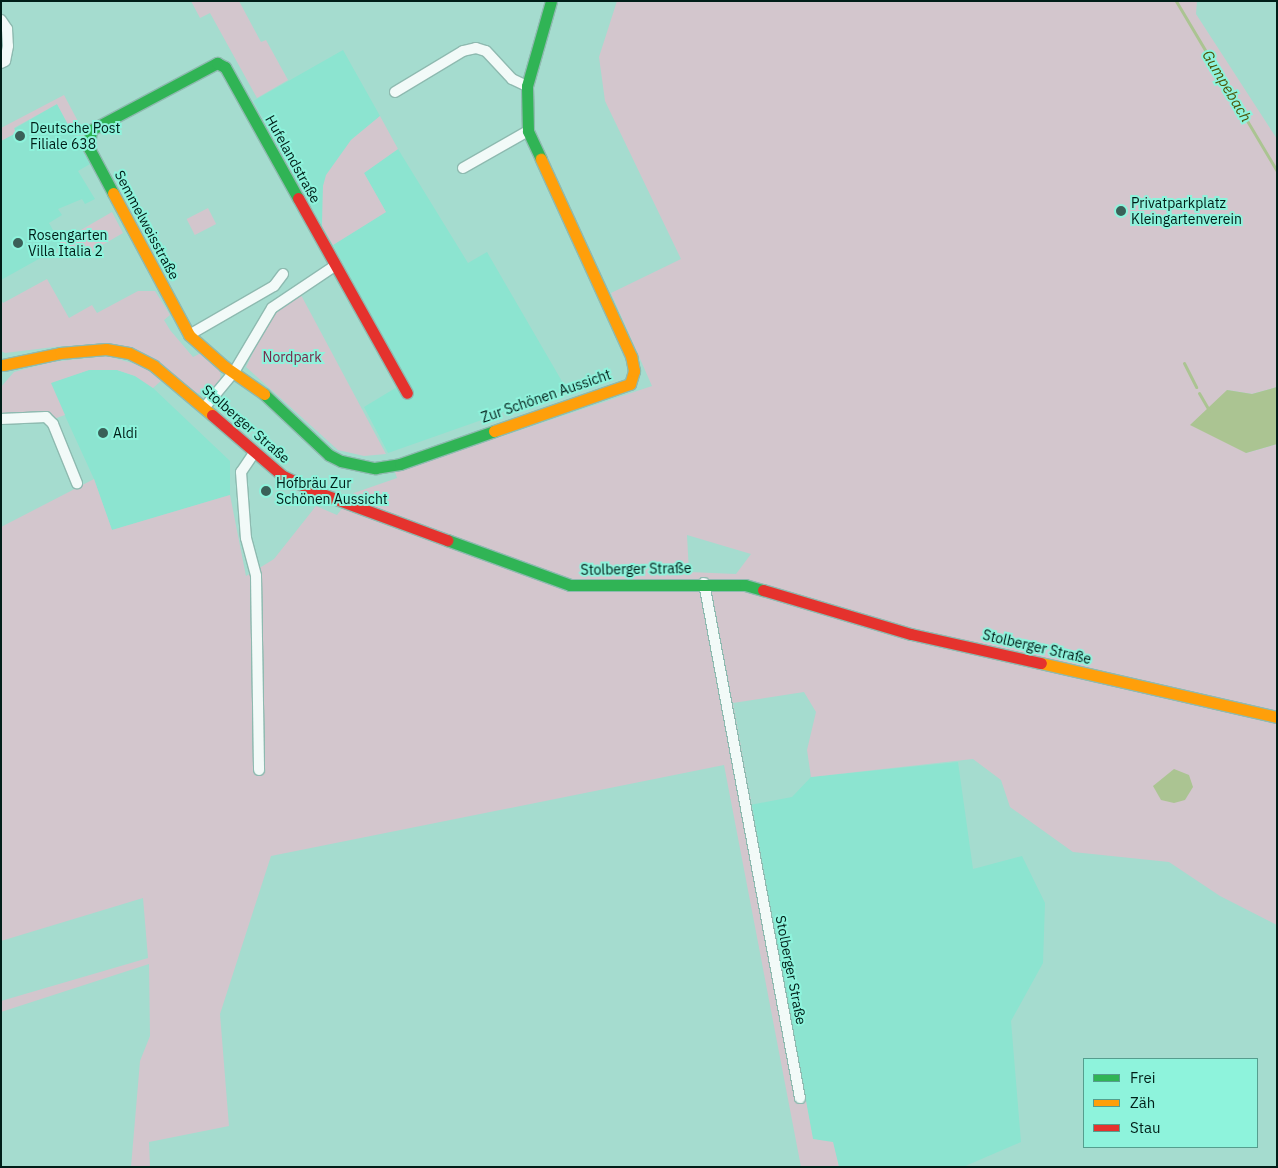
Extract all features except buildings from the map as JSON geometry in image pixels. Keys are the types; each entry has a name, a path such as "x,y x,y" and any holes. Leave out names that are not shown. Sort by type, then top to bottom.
{"street":[{"name":"Zur Schönen Aussicht","path":"234,372 256,386 329,455 341,461 375,468 400,464 630,384 634,372 631,356 528,131 527,86 551,1"},
{"path":"1,20 7,30 8,46 5,61 1,63"},
{"path":"395,92 463,51 476,48 486,51 512,79 527,86"},
{"name":"Semmelweisstraße","path":"225,67 217,63 210,64 92,130 88,138 89,148 189,335 210,355 234,372"},
{"name":"Hufelandstraße","path":"225,67 407,393"},
{"path":"464,168 528,131"},
{"path":"204,408 234,372 272,308 336,265"},
{"path":"189,335 274,286 283,274"},
{"name":"Stolberger Straße","path":"2,362 60,353 106,349 129,353 154,366 283,476 317,492 570,585 704,583 745,585 911,634 1277,717"},
{"path":"1,378 2,362"},
{"path":"1,419 46,417 53,424 77,483"},
{"path":"254,453 241,472 246,538 256,576 259,770"},
{"name":"Stolberger Straße","path":"704,583 800,1098"}],"shaded area":[{"path":"343,50 380,116 351,140 323,186 322,226 253,101"},
{"path":"57,104 90,164 78,171 95,199 85,204 82,199 58,209 62,215 49,223 62,246 1,280 1,141 16,133 14,129"},
{"path":"398,149 468,263 487,252 567,390 388,453 364,407 407,381 333,245 386,212 364,173"},
{"path":"89,370 117,370 135,376 153,388 230,461 230,495 112,530 94,479 50,383"},
{"path":"1277,387 1277,444 1246,453 1190,425 1227,390 1252,394"},
{"path":"958,762 973,869 1022,856 1045,903 1043,963 1011,1021 1021,1142 963,1167 839,1167 833,1143 813,1139 750,805 792,797 811,777"},
{"path":"1174,769 1189,775 1193,787 1185,800 1174,803 1161,800 1153,786"}],"green space":[{"path":"191,1 239,1 261,42 266,40 288,80 257,98 210,13 200,18"},
{"path":"617,1 1197,1 1196,14 1277,139 1277,387 1252,394 1227,390 1246,453 1277,444 1277,925 1220,896 1169,862 1073,852 1010,807 1001,780 973,759 811,777 807,750 816,712 804,692 733,703 813,1139 833,1142 839,1167 801,1167 724,765 271,856 220,1014 229,1126 149,1142 150,1167 131,1167 140,1061 150,1036 149,964 1,1012 1,1001 148,958 143,898 1,941 1,527 94,479 112,530 230,495 246,576 274,559 316,506 337,515 354,493 397,478 395,472 652,386 611,293 681,259 605,101 599,57","holes":["687,535 751,554 736,574 689,572"]},
{"path":"64,95 81,127 72,132 57,104 14,128 16,133 1,141 1,128"},
{"path":"380,116 398,149 364,173 386,212 333,245 322,226 323,186 326,175 351,140"},
{"path":"208,208 216,224 195,235 187,219"},
{"path":"112,212 123,233 80,258 72,251 59,248 62,246 60,242"},
{"path":"47,279 69,318 92,305 97,313 138,291 155,291 170,315 164,320 170,330 193,357 203,352 220,371 221,381 214,391 197,393 144,353 110,345 62,346 5,353 1,351 1,300 3,303"},
{"name":"Nordpark","path":"301,295 386,454 364,456 338,450 246,367 272,314"},
{"path":"107,356 142,366 162,380 153,388 135,376 117,370 89,370 51,383 65,415 51,420 1,416 1,387 14,372 52,362"}],"waterway":[{"name":"Gumpebach","path":"1176,1 1277,171"},
{"path":"1184,363 1196,387"},
{"path":"1199,393 1209,410"}],"traffic: fast":[{"path":"541,159 528,131 527,86 551,1"},
{"path":"113,193 89,148 91,130 217,63 225,67 298,198"},
{"path":"264,394 329,455 341,461 375,468 400,464 494,431"},
{"path":"447,540 570,585 745,585 763,590"}],"traffic: slow":[{"path":"494,431 630,384 634,371 631,356 541,159"},
{"path":"113,193 189,335 224,366 264,394"},
{"path":"3,365 60,353 106,349 129,353 154,366 212,415"},
{"path":"1041,663 1277,717"}],"traffic: jam":[{"path":"298,198 407,393"},
{"path":"212,415 283,476 317,492 447,540"},
{"path":"763,590 911,634 1041,663"}],"place":[{"name":"Deutsche Post Filiale 638","path":"20,136"},
{"name":"Privatparkplatz Kleingartenverein","path":"1121,211"},
{"name":"Rosengarten Villa Italia 2","path":"18,243"},
{"name":"Aldi","path":"103,433"},
{"name":"Hofbräu Zur Schönen Aussicht","path":"266,491"}]}
